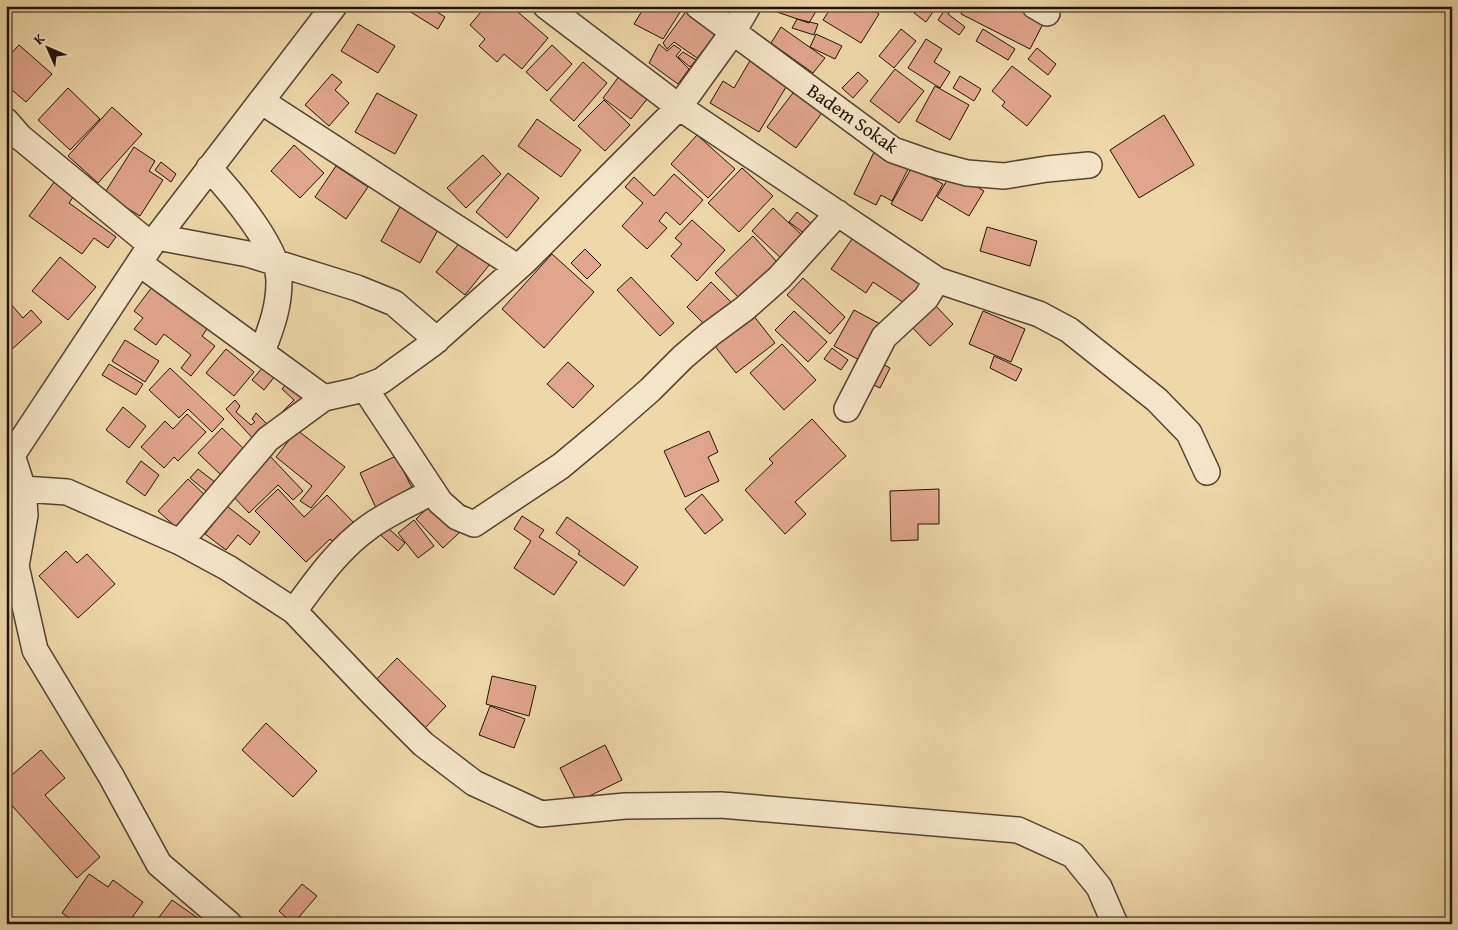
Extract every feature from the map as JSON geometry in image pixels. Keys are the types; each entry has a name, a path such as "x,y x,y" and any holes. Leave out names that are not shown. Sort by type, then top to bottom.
{"street":[{"path":"229,924 158,864 112,776 35,650 11,570 25,515 23,489 9,453 149,248 334,6"},
{"path":"546,6 679,107 938,280 1039,314 1069,330 1157,400 1189,433 1206,472"},
{"name":"Badem Sokak","path":"698,6 893,150 967,173 1004,176 1089,165"},
{"path":"180,542 268,439 302,416 324,398 355,391 381,380 437,340 517,268 679,107 748,6"},
{"path":"261,100 517,268"},
{"path":"6,121 20,137 149,248 262,352 324,398"},
{"path":"209,168 234,196 268,247 280,280 276,316 262,352"},
{"path":"364,387 440,502 458,517 474,524 561,466 650,390 683,357 744,309 779,278 838,213"},
{"path":"149,248 248,254 321,275 394,303 437,340"},
{"path":"847,409 884,337 926,298 938,280"},
{"path":"23,489 67,492 180,542 228,568 294,611 423,744 474,783 540,814 625,806 721,805 1018,830 1072,855 1099,886 1115,924"},
{"path":"294,611 340,553 369,527 433,491"}],"building":[{"path":"401,6 428,6 445,17 438,29"},
{"path":"486,6 511,6 548,38 522,69 504,54 497,62 479,46 485,39 470,25"},
{"path":"645,6 684,6 663,39 634,24"},
{"path":"712,6 739,6 729,18"},
{"path":"779,6 816,6 818,8 809,23 777,12"},
{"path":"832,6 866,6 879,14 861,43 823,20"},
{"path":"919,6 937,6 926,22 914,13"},
{"path":"938,6 954,6 948,14 965,27 959,35 938,20 944,11"},
{"path":"964,6 1024,6 1046,18 1030,49 961,14"},
{"path":"687,10 720,29 697,58 674,42 667,49 663,43"},
{"path":"797,19 818,24 814,35 792,28"},
{"path":"358,24 395,46 378,73 341,51"},
{"path":"781,27 825,58 813,73 771,43"},
{"path":"901,29 916,41 894,68 879,56"},
{"path":"983,29 1015,49 1008,60 976,41"},
{"path":"816,34 842,46 835,59 810,47"},
{"path":"926,39 942,49 934,62 950,72 940,88 908,68"},
{"path":"659,44 667,51 674,45 681,50 676,56 689,69 678,84 649,63"},
{"path":"19,45 52,74 26,102 6,85 6,59"},
{"path":"552,45 572,64 547,91 526,72"},
{"path":"1037,48 1056,64 1048,75 1028,59"},
{"path":"683,52 696,60 690,67 678,57"},
{"path":"751,59 789,82 759,132 710,103 723,81 734,88"},
{"path":"583,62 607,83 574,121 550,100"},
{"path":"1012,66 1051,96 1027,126 1002,106 1005,102 992,91"},
{"path":"895,69 924,91 899,123 870,101"},
{"path":"623,71 652,93 631,119 603,98"},
{"path":"858,72 868,81 853,98 842,88"},
{"path":"332,74 342,82 335,90 349,103 329,126 305,105"},
{"path":"960,76 981,89 974,101 953,88"},
{"path":"799,85 827,106 796,148 767,127"},
{"path":"935,86 969,105 950,140 916,121"},
{"path":"68,88 100,119 70,150 38,120"},
{"path":"377,93 417,115 395,154 355,132"},
{"path":"604,100 630,125 605,151 578,126"},
{"path":"112,107 142,134 98,183 68,156"},
{"path":"1164,115 1194,165 1139,198 1110,150"},
{"path":"537,119 581,150 561,177 518,146"},
{"path":"697,135 735,169 708,198 671,164"},
{"path":"294,145 324,173 300,198 271,171"},
{"path":"134,147 155,161 149,171 163,180 140,216 104,194"},
{"path":"875,150 909,167 892,201 881,195 876,205 854,194"},
{"path":"483,155 501,174 466,208 447,188"},
{"path":"161,162 176,174 171,182 155,170"},
{"path":"336,166 368,187 346,219 315,197"},
{"path":"912,167 943,184 922,221 891,204"},
{"path":"742,168 773,196 739,232 708,203"},
{"path":"952,172 984,191 969,216 937,197"},
{"path":"508,173 539,198 507,238 476,212"},
{"path":"674,174 703,200 680,225 666,212 659,221 667,228 647,249 622,226 643,203 625,187 634,177 654,196"},
{"path":"55,181 74,196 69,203 116,237 108,248 94,238 82,254 29,216"},
{"path":"400,207 439,228 420,263 381,241"},
{"path":"773,208 804,237 783,260 752,231"},
{"path":"797,212 813,225 805,234 789,222"},
{"path":"692,220 725,250 697,281 671,256 682,244 675,238"},
{"path":"987,227 1037,241 1030,266 980,251"},
{"path":"857,232 928,281 910,307 873,282 866,293 831,269"},
{"path":"753,236 778,263 740,299 715,273"},
{"path":"461,241 490,264 465,295 436,272"},
{"path":"585,249 601,265 587,279 571,263"},
{"path":"552,254 594,292 544,348 502,309"},
{"path":"60,257 96,287 68,320 32,291"},
{"path":"631,277 674,323 660,336 617,290"},
{"path":"803,278 845,317 830,334 787,295"},
{"path":"711,282 731,302 707,327 687,307"},
{"path":"152,287 207,329 202,336 215,346 191,376 181,368 191,355 164,334 156,345 134,329 143,318 134,311"},
{"path":"9,302 23,318 31,310 42,322 10,351 6,347 6,305"},
{"path":"933,303 953,324 930,346 910,325"},
{"path":"854,310 882,325 861,361 834,346"},
{"path":"794,311 827,342 808,362 775,330"},
{"path":"983,311 1025,329 1011,362 969,344"},
{"path":"753,315 775,343 736,373 714,345"},
{"path":"125,340 159,361 145,382 112,361"},
{"path":"782,344 816,380 784,410 750,373"},
{"path":"832,348 848,360 841,370 824,359"},
{"path":"226,349 254,372 234,396 206,373"},
{"path":"994,356 1022,369 1016,381 990,368"},
{"path":"568,362 594,386 573,408 547,384"},
{"path":"881,363 890,368 880,388 870,383"},
{"path":"109,364 143,384 136,395 102,375"},
{"path":"263,367 275,376 264,390 252,380"},
{"path":"170,368 224,419 212,432 188,409 179,418 149,390"},
{"path":"293,377 313,396 290,420 282,412 294,400 282,389"},
{"path":"235,400 240,406 236,412 251,425 255,422 252,419 256,413 270,427 256,442 226,409"},
{"path":"123,407 146,426 129,448 106,430"},
{"path":"187,414 206,432 178,461 174,457 164,468 141,447 165,421 173,429"},
{"path":"812,419 846,456 795,502 806,514 785,534 745,490 773,463 769,459"},
{"path":"222,428 245,450 221,475 198,453"},
{"path":"297,430 345,467 311,508 300,501 312,486 276,457"},
{"path":"709,431 718,452 708,457 719,481 685,497 664,451"},
{"path":"269,455 303,491 293,500 278,485 249,513 230,493"},
{"path":"396,456 413,490 376,508 360,473"},
{"path":"141,461 159,475 145,496 126,482"},
{"path":"198,469 220,486 212,496 190,478"},
{"path":"188,479 208,498 178,529 158,511"},
{"path":"278,489 304,517 327,495 356,525 336,545 330,539 306,562 255,511"},
{"path":"939,489 939,524 918,524 918,540 891,541 890,491"},
{"path":"702,494 723,520 705,534 685,509"},
{"path":"432,504 459,533 443,548 416,519"},
{"path":"227,506 260,532 250,545 238,535 226,550 205,534"},
{"path":"522,516 544,530 539,537 577,562 554,595 514,568 531,541 514,529"},
{"path":"567,517 638,567 624,586 578,554 580,551 556,533"},
{"path":"414,520 434,546 418,558 398,533"},
{"path":"382,523 405,543 398,551 372,527"},
{"path":"66,551 77,563 87,554 115,584 78,618 39,576"},
{"path":"397,658 446,706 422,731 373,683"},
{"path":"492,676 536,686 529,716 486,704"},
{"path":"490,706 525,719 514,748 479,735"},
{"path":"266,723 317,771 293,797 242,750"},
{"path":"605,745 622,780 577,802 560,768"},
{"path":"41,750 65,778 45,795 100,857 77,878 6,799 6,780"},
{"path":"89,874 108,887 113,880 143,902 129,922 132,924 78,924 62,913"},
{"path":"302,884 317,896 293,924 279,911"},
{"path":"172,900 199,919 195,924 154,924"}]}
